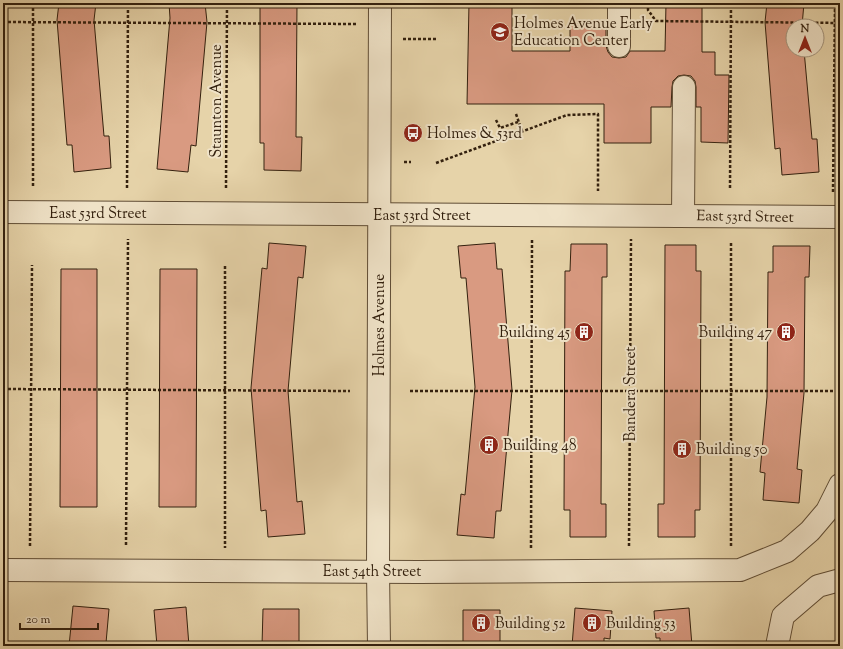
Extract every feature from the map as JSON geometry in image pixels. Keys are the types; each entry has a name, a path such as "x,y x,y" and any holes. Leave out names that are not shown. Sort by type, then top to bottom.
{"street":[{"name":"Holmes Avenue","path":"379,646 380,3"},
{"path":"619,3 619,46"},
{"path":"684,87 684,216"},
{"name":"East 53rd Street","path":"3,212 840,217"},
{"name":"East 54th Street","path":"3,570 740,570 787,551 799,541 810,531 827,510 840,485"},
{"path":"777,646 783,616 818,586 840,580"}],"path":[{"path":"33,3 33,192"},
{"path":"127,191 128,3"},
{"name":"Staunton Avenue","path":"226,192 227,3"},
{"path":"648,3 648,10 656,21 840,23"},
{"path":"730,188 731,3"},
{"path":"833,194 835,3"},
{"path":"3,22 352,24"},
{"path":"411,39 437,39"},
{"path":"516,114 522,131"},
{"path":"436,163 567,115 598,114 598,186"},
{"path":"496,120 500,128 518,122"},
{"name":"Bandera Street","path":"629,551 631,235"},
{"path":"126,545 128,240"},
{"path":"531,549 532,240"},
{"path":"731,241 730,544 732,549"},
{"path":"30,547 32,265"},
{"path":"225,266 225,552"},
{"path":"3,389 350,391"},
{"path":"410,391 836,392"}],"building":[{"path":"59,3 96,3 94,20 104,136 109,136 111,168 74,172 72,145 67,145 57,20"},
{"path":"169,3 205,3 207,22 196,146 191,145 188,172 157,169 170,18"},
{"path":"260,3 297,3 296,137 302,137 301,171 264,170 264,143 260,143"},
{"path":"469,3 512,3 512,51 570,51 570,23 606,24 606,46 608,52 612,57 619,58 626,57 630,51 665,51 666,3 702,3 702,52 715,52 715,75 729,75 728,143 701,142 701,107 696,107 696,87 695,81 691,76 678,76 673,81 671,107 651,107 651,143 604,143 604,104 467,104"},
{"path":"767,3 804,3 803,18 785,18 785,58 805,58 812,139 817,139 819,172 782,175 780,148 775,149 765,22"},
{"path":"269,243 306,246 303,278 298,277 288,391 297,502 302,501 305,534 268,537 266,510 261,511 251,388 262,268 267,269"},
{"path":"495,243 497,269 502,269 512,390 501,511 496,511 494,538 457,535 461,494 465,495 475,387 466,278 461,278 458,246"},
{"path":"571,244 607,244 607,277 602,277 601,504 606,504 606,537 570,537 570,510 564,510 565,271 570,271"},
{"path":"665,245 696,245 696,271 701,271 700,510 695,510 695,537 658,537 658,504 664,504"},
{"path":"773,246 810,246 809,277 805,277 804,393 797,469 802,470 799,503 763,500 765,473 760,472 767,397 768,272 773,272"},
{"path":"61,269 97,269 97,507 60,507"},
{"path":"160,269 197,269 196,507 159,507"},
{"path":"73,606 109,609 106,643 101,642 101,646 69,646"},
{"path":"186,607 189,646 157,646 154,610"},
{"name":"Building 53","path":"575,608 612,611 610,639 604,638 604,646 572,646"},
{"path":"689,608 692,646 660,646 660,638 656,638 654,611"},
{"path":"263,609 299,609 299,642 294,642 294,646 262,646"},
{"name":"Building 52","path":"463,610 500,610 500,646 468,646 468,643 463,643"}],"place":[{"name":"Holmes Avenue Early Education Center","path":"500,32"},
{"name":"Holmes & 53rd","path":"413,133"},
{"name":"Building 45","path":"584,332"},
{"name":"Building 47","path":"786,332"},
{"name":"Building 48","path":"489,445"},
{"name":"Building 50","path":"682,449"},
{"name":"Building 52","path":"481,623"},
{"name":"Building 53","path":"592,623"}]}
